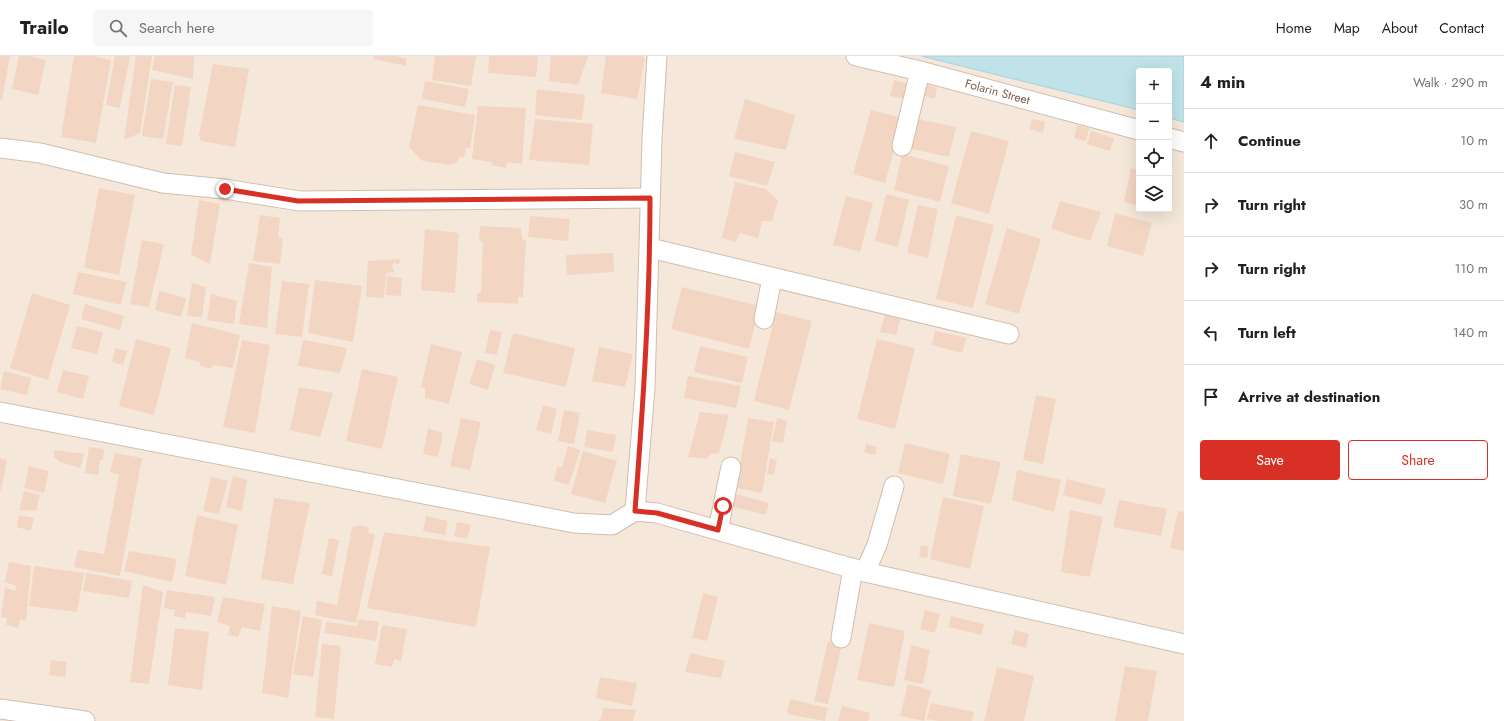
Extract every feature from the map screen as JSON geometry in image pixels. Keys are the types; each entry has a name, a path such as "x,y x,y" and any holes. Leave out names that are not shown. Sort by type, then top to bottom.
{"street":[{"path":"635,511 645,388 650,248 650,198 658,56"},
{"name":"Folarin Street","path":"856,56 920,71 1136,129"},
{"path":"902,146 920,71"},
{"path":"1172,139 1184,142"},
{"path":"0,148 40,153 163,183 225,189 298,201 650,198"},
{"path":"650,248 1009,334"},
{"path":"764,319 772,278"},
{"path":"0,412 574,523 612,525 635,511 657,513 859,570 1184,644"},
{"path":"718,530 731,467"},
{"path":"841,638 859,570 877,545 894,486"},
{"path":"0,709 84,721"}],"shaded area":[{"path":"0,56 921,56 1136,109 1136,212 1172,212 1172,119 1184,122 1184,721 0,721"}],"water":[{"path":"921,56 1184,56 1184,122 1172,119 1172,68 1136,68 1136,109"}],"building":[{"path":"0,56 10,56 2,100 0,100"},
{"path":"19,56 30,56 46,60 38,95 12,89"},
{"path":"74,56 94,56 111,60 96,143 61,137"},
{"path":"115,56 130,56 120,108 106,105"},
{"path":"136,56 152,56 140,133 124,140"},
{"path":"155,56 194,56 193,79 152,70"},
{"path":"374,56 397,56 406,59 406,66 374,59"},
{"path":"435,56 476,56 471,86 432,80"},
{"path":"489,56 538,56 536,77 488,73"},
{"path":"551,56 588,56 578,85 549,81"},
{"path":"606,56 642,56 645,59 637,99 601,93"},
{"path":"213,64 249,69 235,147 201,141 199,135"},
{"path":"151,79 173,82 163,139 142,136"},
{"path":"894,80 909,84 905,99 890,96"},
{"path":"425,81 469,89 465,107 422,99"},
{"path":"924,84 937,88 935,99 921,95"},
{"path":"175,85 191,87 182,146 166,144"},
{"path":"537,89 585,95 582,120 535,115"},
{"path":"745,99 795,115 786,150 734,139"},
{"path":"418,105 475,115 470,149 466,148 464,157 460,157 456,163 450,165 423,161 409,147"},
{"path":"478,106 526,108 522,164 507,162 506,168 492,165 492,162 472,159"},
{"path":"871,110 903,118 885,183 853,174"},
{"path":"535,119 593,124 589,165 529,160"},
{"path":"918,119 956,127 949,157 912,149"},
{"path":"1032,119 1045,122 1043,133 1029,129"},
{"path":"1077,125 1089,128 1086,141 1074,138"},
{"path":"971,131 1009,141 989,214 951,203"},
{"path":"1091,131 1114,138 1110,151 1087,144"},
{"path":"735,152 775,162 767,186 729,176"},
{"path":"902,154 949,166 940,202 894,190"},
{"path":"1131,168 1136,169 1136,205 1124,202"},
{"path":"735,182 766,189 778,201 772,221 762,221 758,238 740,233 736,242 722,238"},
{"path":"99,188 135,195 119,275 84,268"},
{"path":"886,194 909,200 898,247 875,241"},
{"path":"846,196 873,203 860,252 833,245"},
{"path":"199,200 220,204 210,264 191,255"},
{"path":"1060,201 1101,212 1090,241 1051,229"},
{"path":"918,205 938,209 928,258 907,253"},
{"path":"1115,213 1152,223 1143,256 1107,246"},
{"path":"260,215 280,218 278,236 283,239 280,264 253,261"},
{"path":"956,215 994,225 973,308 936,299"},
{"path":"530,216 570,219 568,241 528,237"},
{"path":"480,226 521,228 522,239 526,240 523,297 518,297 518,304 477,302 477,293 481,293 483,242 479,241"},
{"path":"1007,228 1041,239 1019,314 985,304"},
{"path":"425,229 459,233 455,293 421,290"},
{"path":"142,240 164,244 149,307 130,304"},
{"path":"613,253 614,272 567,275 566,255"},
{"path":"400,259 399,264 393,263 392,267 394,272 386,273 384,298 366,297 368,261"},
{"path":"249,263 272,267 267,328 239,324"},
{"path":"78,272 126,282 121,305 73,294"},
{"path":"387,276 402,278 401,296 386,295"},
{"path":"315,280 362,286 353,342 308,333"},
{"path":"282,281 309,284 302,337 275,334"},
{"path":"192,283 206,287 202,317 187,316"},
{"path":"682,287 760,306 749,349 671,329"},
{"path":"159,291 186,298 181,317 155,310"},
{"path":"32,293 70,305 48,380 10,368"},
{"path":"211,294 237,301 234,324 207,320"},
{"path":"85,304 124,316 120,330 81,319"},
{"path":"776,312 812,321 789,410 754,401"},
{"path":"885,315 900,319 896,335 880,332"},
{"path":"192,323 240,335 233,368 213,365 212,369 200,366 200,362 185,358"},
{"path":"77,326 103,332 97,354 71,348"},
{"path":"490,330 502,332 497,355 485,353"},
{"path":"935,331 966,338 962,353 932,345"},
{"path":"513,333 575,348 566,387 503,373"},
{"path":"136,339 171,348 154,415 119,406"},
{"path":"877,339 915,348 895,429 857,419"},
{"path":"242,340 270,345 255,433 223,427"},
{"path":"303,340 347,348 340,373 298,366"},
{"path":"431,344 462,352 449,404 425,398 425,389 421,387"},
{"path":"700,346 748,357 742,383 694,372"},
{"path":"599,347 633,354 625,387 592,381"},
{"path":"115,348 127,351 123,365 112,362"},
{"path":"477,359 495,365 488,390 469,384"},
{"path":"362,369 398,377 382,449 346,441"},
{"path":"63,370 89,376 83,399 57,392"},
{"path":"4,371 31,378 27,395 0,389"},
{"path":"688,376 741,386 736,408 684,398"},
{"path":"299,387 333,393 320,437 290,430"},
{"path":"1036,395 1056,399 1043,464 1023,460"},
{"path":"543,405 557,409 551,434 536,430"},
{"path":"564,410 580,413 574,444 558,441"},
{"path":"700,412 729,415 719,453 711,454 706,459 688,457"},
{"path":"461,418 481,422 470,470 450,466"},
{"path":"748,418 774,422 762,493 736,488"},
{"path":"777,418 787,421 783,443 772,441"},
{"path":"428,428 443,433 438,457 423,454"},
{"path":"587,430 616,435 613,452 584,447"},
{"path":"905,443 950,454 943,484 898,473"},
{"path":"866,444 877,447 875,455 864,452"},
{"path":"568,446 580,450 569,485 554,481 557,467 562,467"},
{"path":"89,447 104,449 103,460 100,460 98,475 85,473"},
{"path":"54,450 84,454 80,468 60,462 54,457"},
{"path":"583,451 617,461 605,503 571,494"},
{"path":"115,453 142,458 120,576 74,567 78,550 104,554 119,475 110,472"},
{"path":"961,454 1001,462 991,504 953,496"},
{"path":"0,458 7,460 1,491 0,491"},
{"path":"770,458 777,460 774,475 767,474"},
{"path":"29,466 49,471 44,493 24,488"},
{"path":"1017,470 1061,480 1054,512 1012,500"},
{"path":"233,476 247,480 242,511 226,507"},
{"path":"211,477 228,481 219,514 203,511"},
{"path":"1067,479 1106,489 1102,505 1063,495"},
{"path":"24,491 40,495 36,511 19,510"},
{"path":"736,494 769,503 766,515 733,507"},
{"path":"943,497 984,506 970,569 930,559"},
{"path":"274,498 310,503 293,584 261,579"},
{"path":"1119,500 1167,509 1161,536 1113,527"},
{"path":"1070,510 1103,517 1090,577 1061,572"},
{"path":"1178,511 1184,512 1184,551 1170,548"},
{"path":"19,515 34,518 31,531 17,527"},
{"path":"197,515 238,525 226,585 185,576"},
{"path":"426,516 448,521 445,535 423,531"},
{"path":"457,522 471,525 467,539 454,536"},
{"path":"359,525 369,527 368,533 375,534 356,623 315,615 317,601 337,605 352,528"},
{"path":"384,532 490,547 476,627 367,608"},
{"path":"329,538 339,540 332,576 322,574"},
{"path":"921,545 929,547 927,558 919,557"},
{"path":"129,551 177,559 172,582 124,571"},
{"path":"9,562 31,566 26,621 20,619 19,628 6,625 7,618 1,617 5,587 15,591 17,586 5,582"},
{"path":"34,566 84,573 77,612 29,606"},
{"path":"86,573 132,581 129,598 83,591"},
{"path":"143,585 163,592 149,684 130,682"},
{"path":"167,590 215,597 211,616 186,612 185,618 174,616 175,610 164,608"},
{"path":"703,593 718,597 707,641 692,638"},
{"path":"223,597 265,604 260,631 242,627 238,637 228,635 230,626 217,622"},
{"path":"272,606 301,611 288,698 262,693"},
{"path":"925,610 940,614 935,633 920,629"},
{"path":"303,616 322,620 313,677 293,674"},
{"path":"951,616 984,624 982,635 948,627"},
{"path":"359,619 379,622 376,641 325,633 326,622 357,626"},
{"path":"869,623 905,631 894,687 857,680"},
{"path":"382,625 407,629 401,661 394,659 392,667 375,664"},
{"path":"175,628 209,632 202,690 168,685"},
{"path":"1015,630 1029,634 1026,648 1011,644"},
{"path":"828,641 842,644 828,704 814,701"},
{"path":"322,644 341,646 334,719 315,717"},
{"path":"911,645 930,650 923,684 904,680"},
{"path":"690,653 725,661 721,678 685,672"},
{"path":"51,660 67,662 65,677 49,675"},
{"path":"1125,666 1157,671 1148,721 1115,721"},
{"path":"997,667 1034,676 1024,721 984,721"},
{"path":"600,677 637,683 632,706 596,698"},
{"path":"908,684 931,690 924,721 900,716"},
{"path":"790,699 828,708 825,721 787,714"},
{"path":"931,703 974,712 972,721 939,721 927,719"},
{"path":"842,706 870,713 868,721 838,721"},
{"path":"603,708 636,710 633,721 598,721 601,718"}],"route":[{"path":"225,189 298,201 650,198 650,248 645,388 635,511 657,513 718,530 723,506"}]}
